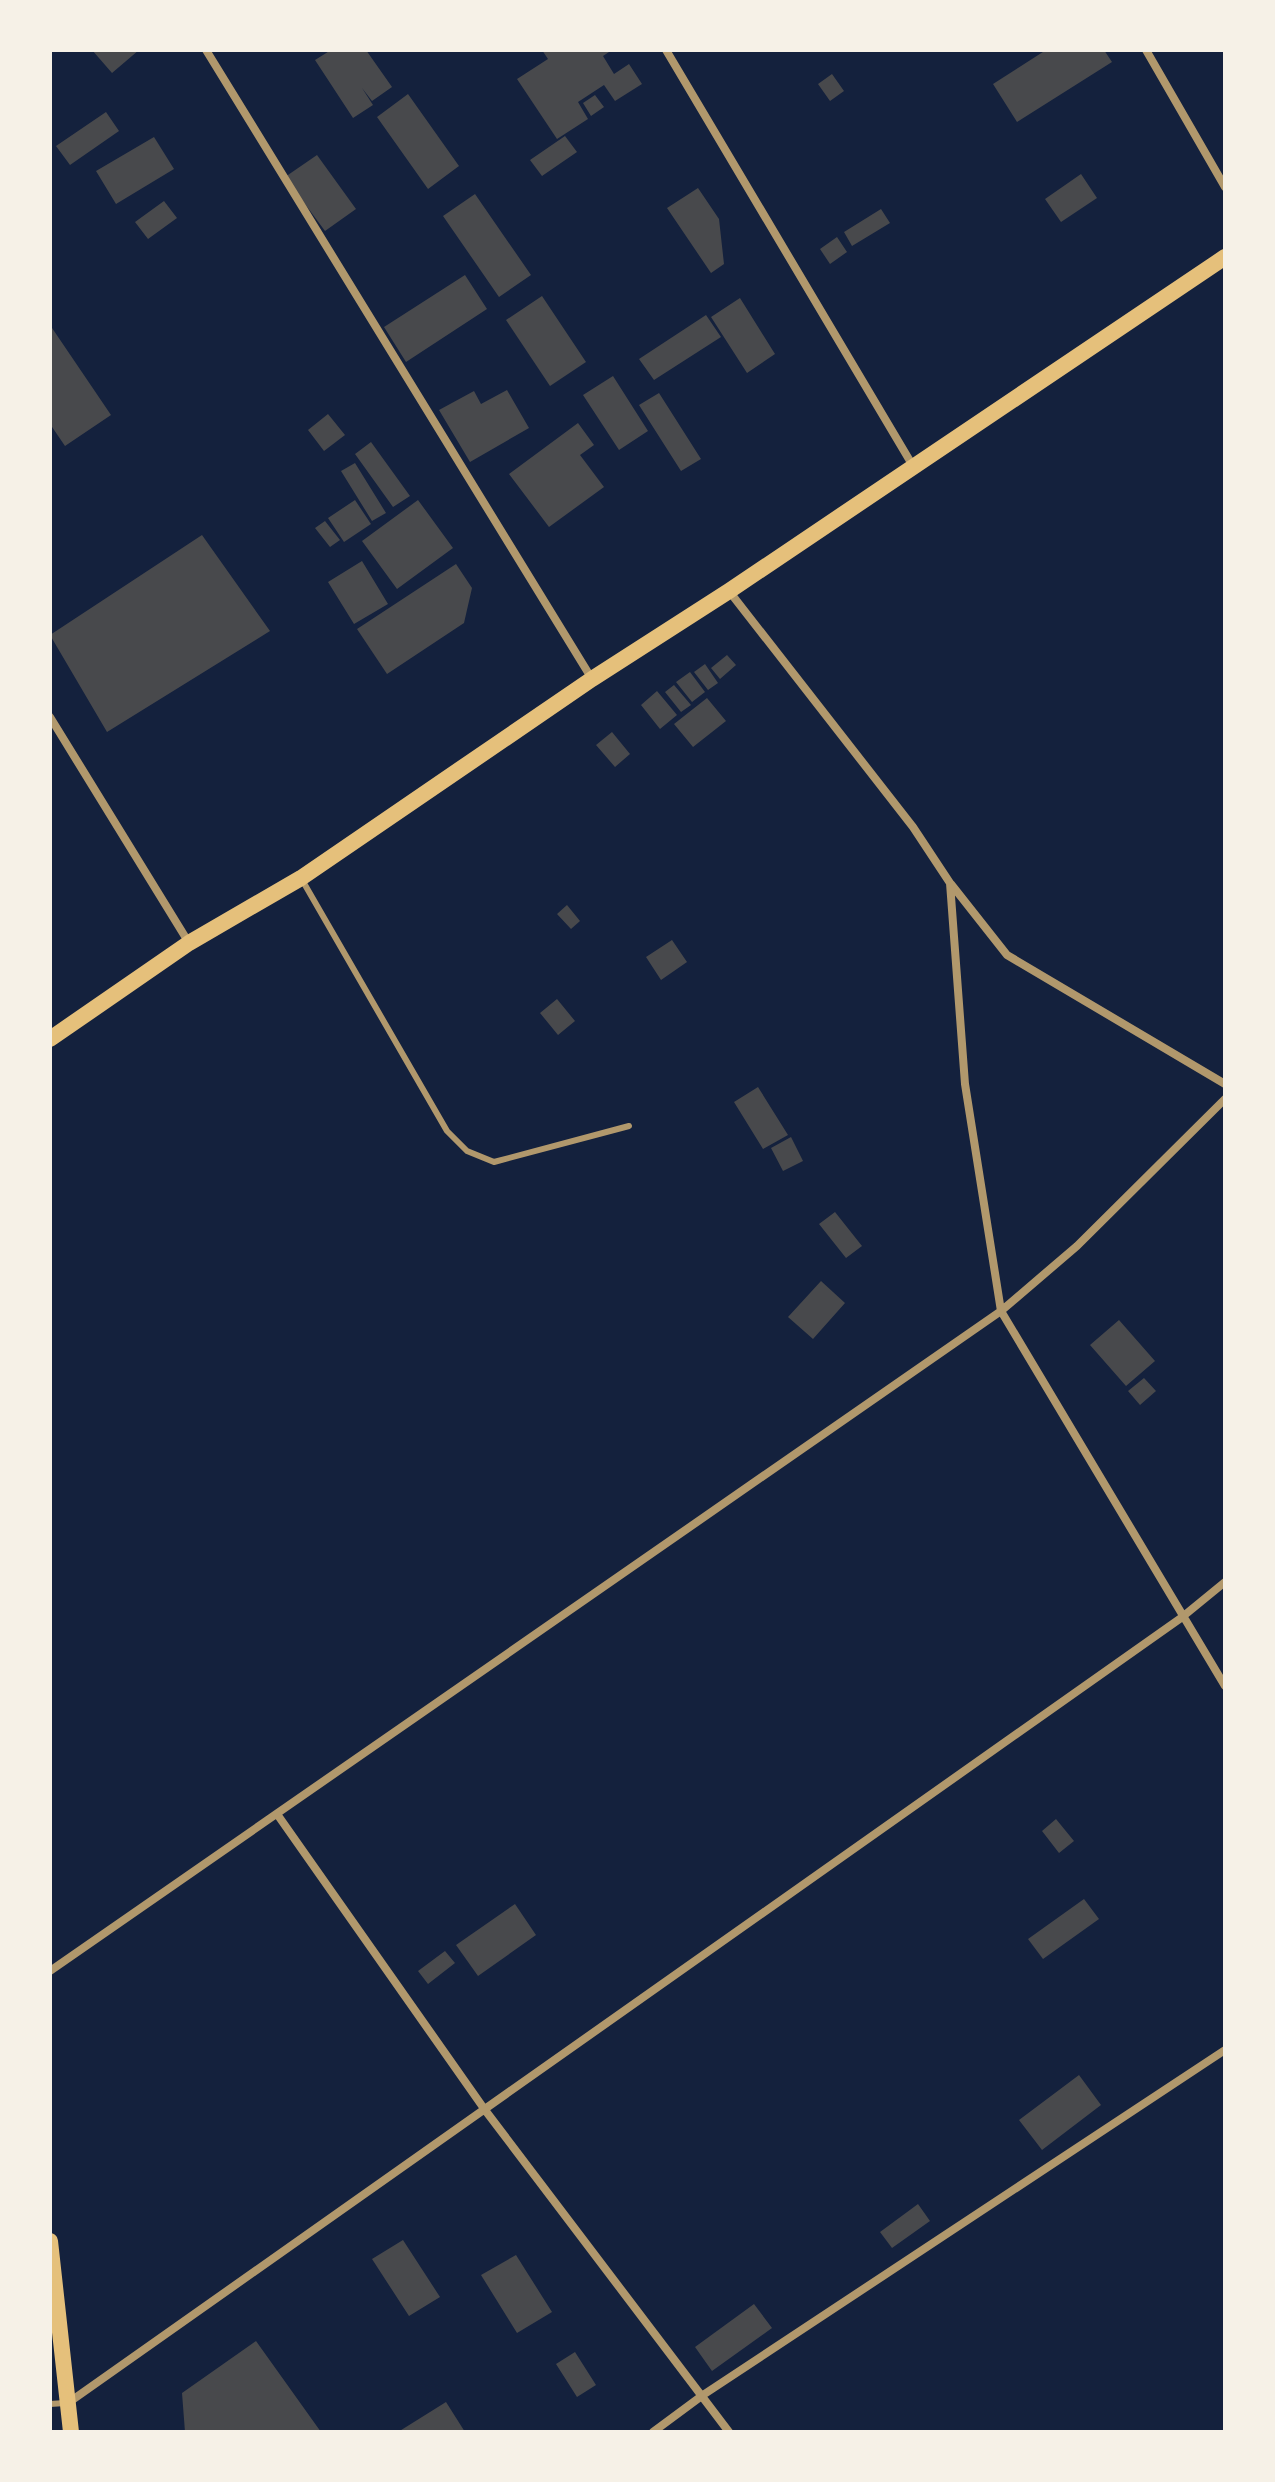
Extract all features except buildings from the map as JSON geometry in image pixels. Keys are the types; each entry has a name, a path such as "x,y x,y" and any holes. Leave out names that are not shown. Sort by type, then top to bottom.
{"main road":[{"path":"50,1039 189,943 301,878 592,679 729,591 1225,257"},
{"path":"50,2241 71,2432"}],"street":[{"path":"206,50 592,679"},
{"path":"666,50 913,466"},
{"path":"1146,50 1225,187"},
{"path":"729,591 913,827 950,883 1007,955 1225,1084"},
{"path":"50,717 189,943"},
{"path":"950,883 965,1084 1001,1311 1181,1618 1225,1686"},
{"path":"50,1971 1001,1311 1077,1246 1225,1099"},
{"path":"68,2403 1181,1618 1225,1582"},
{"path":"277,1814 485,2110 729,2432"},
{"path":"653,2432 703,2395 1225,2050"}],"lane":[{"path":"301,878 447,1131 467,1151 494,1162 629,1126"},
{"path":"50,2404 68,2403"}]}
